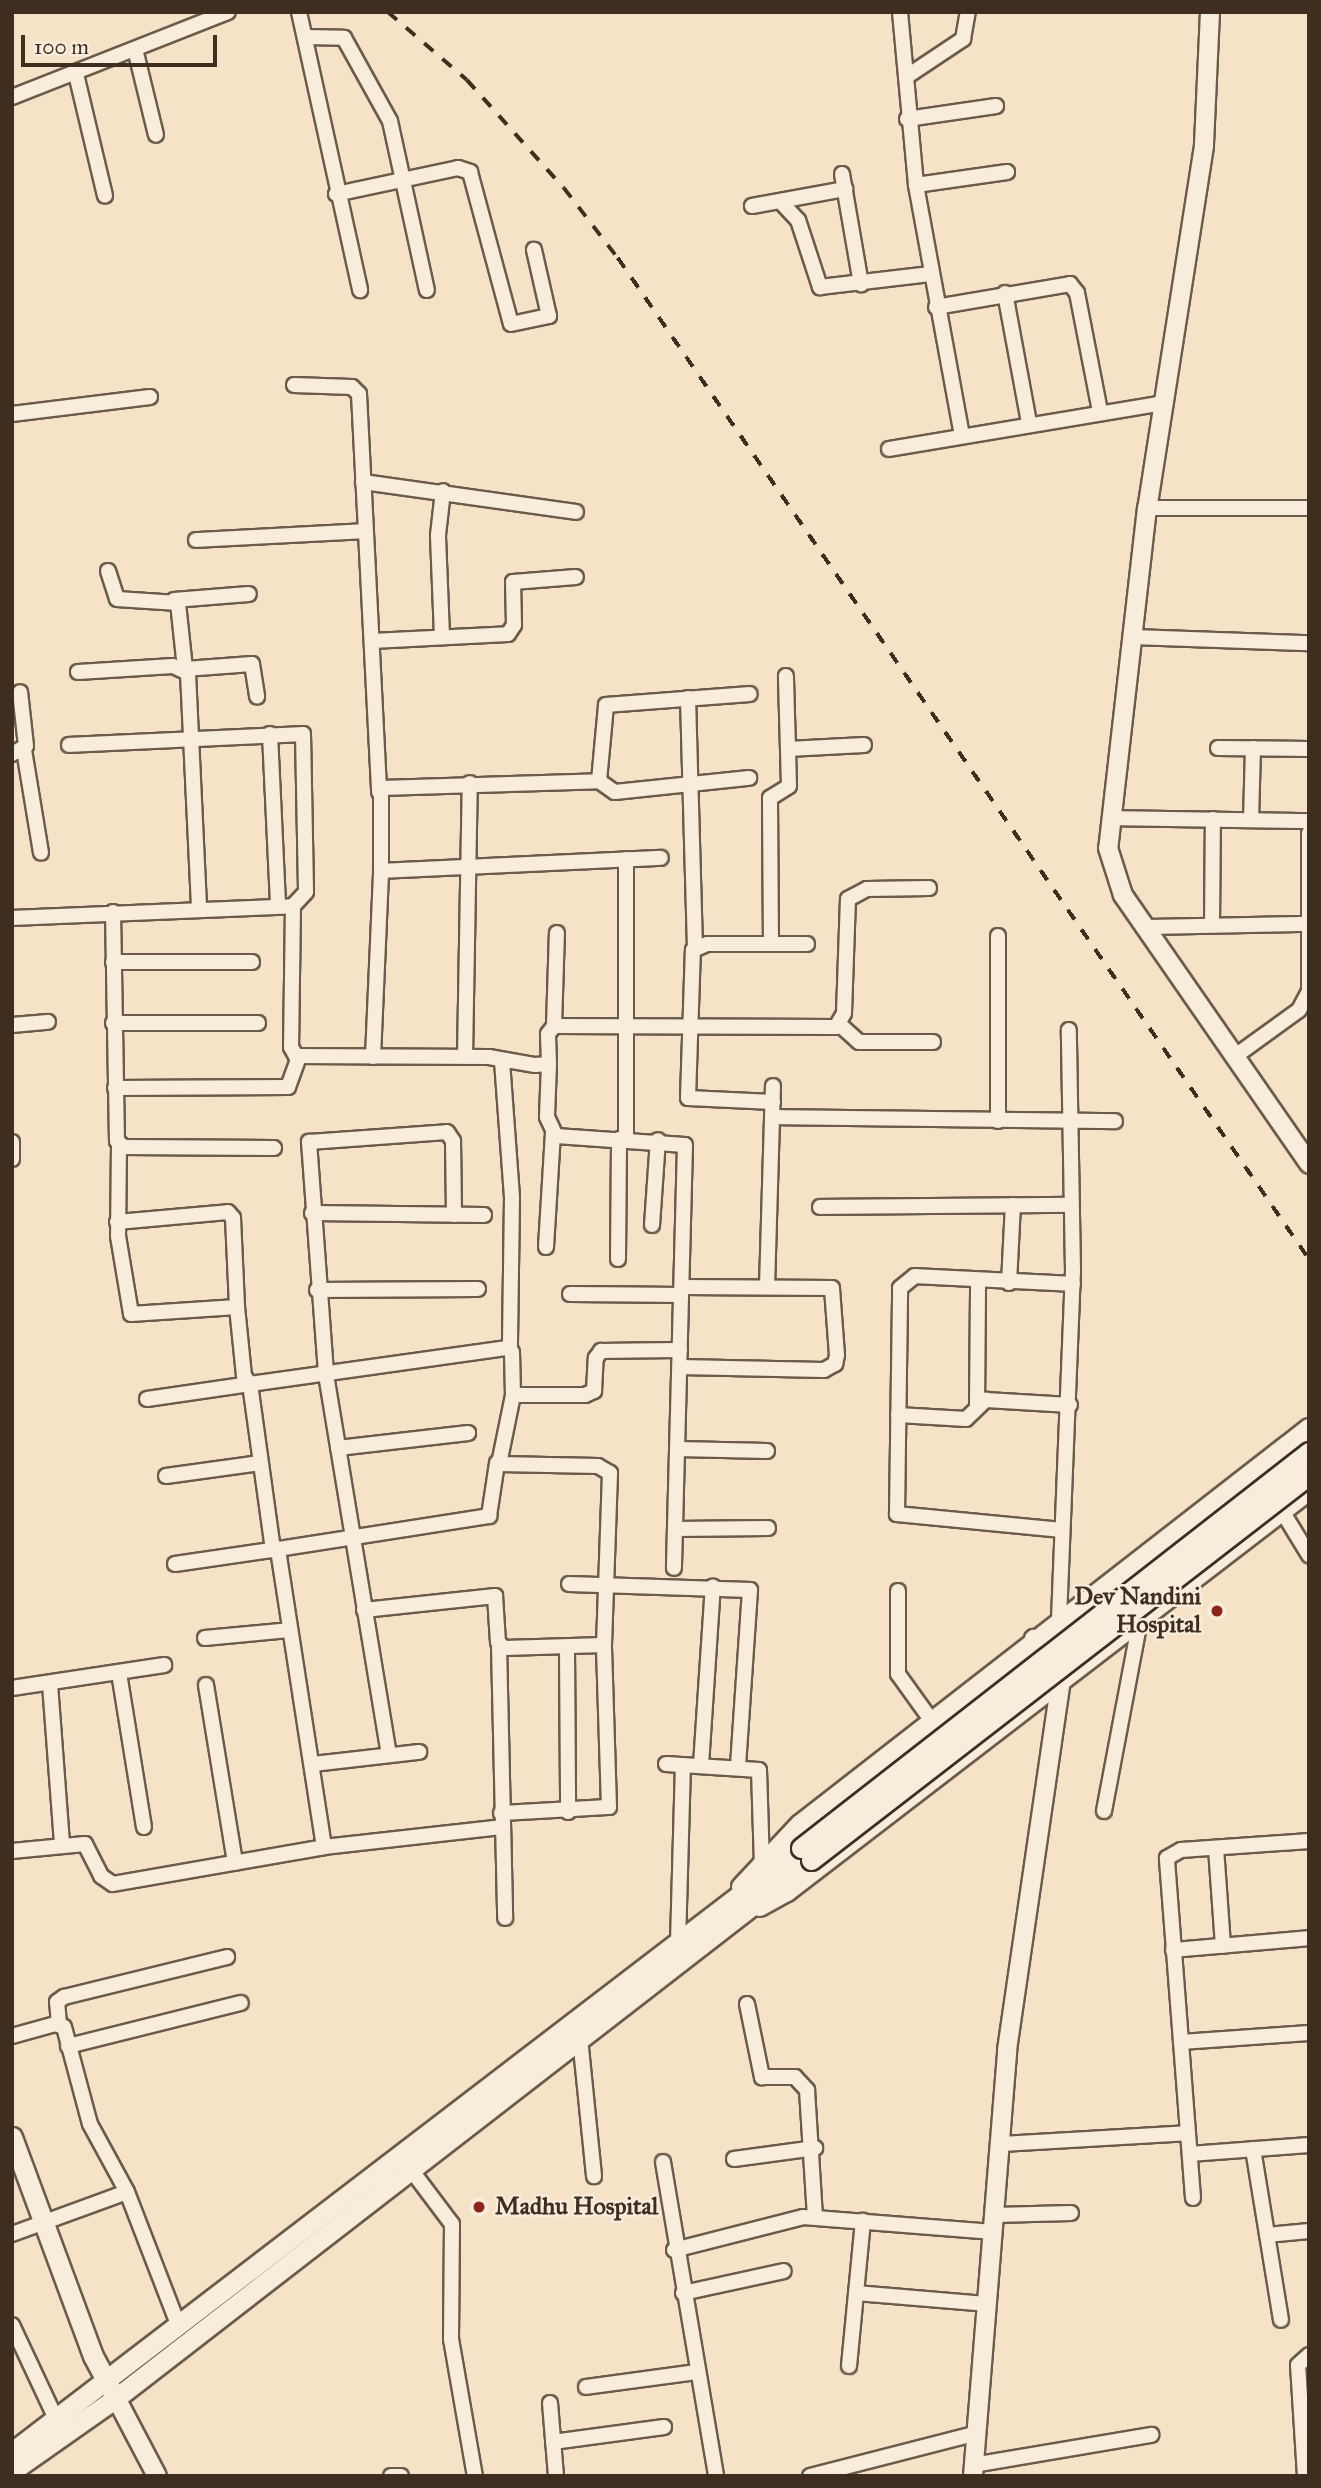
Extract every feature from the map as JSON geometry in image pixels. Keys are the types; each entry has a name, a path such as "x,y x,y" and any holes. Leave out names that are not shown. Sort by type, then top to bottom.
{"main road":[{"path":"12,2470 111,2390 806,1854 1309,1452"},
{"path":"806,1854 1309,1475"},
{"path":"655,1971 678,1943 721,1920"},
{"path":"12,2137 111,2390"},
{"path":"12,2452 57,2421 111,2390 179,2327 293,2250"}],"street":[{"path":"12,97 136,53 228,12"},
{"path":"299,12 336,194 360,290"},
{"path":"900,12 907,119 916,185 961,436"},
{"path":"906,77 963,38 968,12"},
{"path":"1210,12 1205,146 1147,508 1111,817 1112,873 1143,927 1309,1164"},
{"path":"304,37 345,38 390,121 428,290"},
{"path":"136,53 156,135"},
{"path":"76,75 105,195"},
{"path":"907,119 996,106"},
{"path":"336,194 458,168 470,172 511,324 549,316 534,250"},
{"path":"916,185 1007,172"},
{"path":"842,174 862,284"},
{"path":"752,206 845,189"},
{"path":"780,201 798,220 820,287 930,274"},
{"path":"936,307 1064,284 1075,288 1100,411"},
{"path":"1005,293 1029,423"},
{"path":"294,385 358,390 381,871 373,1057"},
{"path":"12,414 150,397"},
{"path":"889,449 1100,411 1165,403"},
{"path":"363,482 443,491 576,512"},
{"path":"442,636 438,535 443,491"},
{"path":"1147,508 1309,508"},
{"path":"196,540 365,531"},
{"path":"108,571 117,599 174,600 249,594"},
{"path":"372,641 508,634 514,625 513,582 576,577"},
{"path":"174,600 180,608 193,739 199,907"},
{"path":"1133,638 1309,643"},
{"path":"78,672 252,664 257,697"},
{"path":"771,944 770,798 788,790 786,676"},
{"path":"20,692 18,752 41,853"},
{"path":"599,781 606,705 750,695"},
{"path":"688,698 695,947 688,1098 772,1110 998,1121 1115,1121"},
{"path":"12,918 285,905 306,892 306,741 300,733 69,745"},
{"path":"270,734 285,905 291,1047 299,1057"},
{"path":"788,749 864,745"},
{"path":"1218,748 1309,749"},
{"path":"1251,820 1253,748"},
{"path":"379,792 388,785 599,781 615,792 749,778"},
{"path":"465,1057 470,783"},
{"path":"1111,817 1309,821"},
{"path":"1212,925 1213,819"},
{"path":"1234,1057 1299,1010 1309,990 1305,924 1309,832"},
{"path":"618,1259 628,1026 626,859"},
{"path":"381,871 661,859"},
{"path":"554,1026 829,1030 839,1024 844,1013 848,899 867,889 929,888"},
{"path":"113,912 113,1023 120,1144 117,1222 134,1317 237,1307"},
{"path":"1143,927 1305,924"},
{"path":"546,1247 553,1133 547,1117 548,1034 554,1026 557,933"},
{"path":"998,936 998,1121"},
{"path":"695,947 807,944"},
{"path":"113,962 252,962"},
{"path":"12,1025 48,1021"},
{"path":"113,1023 258,1023"},
{"path":"839,1024 859,1042 933,1042"},
{"path":"1059,1619 1073,1284 1069,1030"},
{"path":"299,1057 465,1057 549,1065"},
{"path":"115,1088 283,1088 293,1082 299,1057"},
{"path":"175,1564 488,1516 513,1395 510,1349 512,1198 502,1061"},
{"path":"767,1287 773,1086"},
{"path":"389,1755 326,1373 307,1147 313,1140 447,1132 453,1141 454,1215"},
{"path":"553,1133 658,1140 685,1145 674,1569"},
{"path":"652,1224 658,1140"},
{"path":"12,1142 12,1159"},
{"path":"120,1144 274,1148"},
{"path":"1009,1283 1013,1205"},
{"path":"820,1207 1071,1205"},
{"path":"117,1222 228,1212 233,1218 237,1307 244,1376 250,1384 260,1463 313,1764 324,1847"},
{"path":"312,1213 484,1215"},
{"path":"1062,1530 901,1517 896,1509 898,1415 904,1282 915,1276 1009,1283 1073,1284"},
{"path":"898,1415 966,1419 975,1415 978,1281"},
{"path":"570,1294 767,1287 834,1289 835,1364 824,1370 680,1367"},
{"path":"317,1290 478,1289"},
{"path":"147,1399 510,1349"},
{"path":"513,1395 590,1394 601,1352 680,1350"},
{"path":"977,1406 986,1401 1070,1405"},
{"path":"721,1920 762,1864 800,1824 1059,1619 1309,1428"},
{"path":"338,1448 468,1433"},
{"path":"678,1448 768,1451"},
{"path":"166,1476 260,1463"},
{"path":"12,1851 85,1844 101,1876 113,1884 324,1847 501,1820 568,1812 605,1811 611,1802 604,1645 607,1468 497,1463"},
{"path":"721,1920 787,1892 1309,1491"},
{"path":"1282,1511 1309,1555"},
{"path":"675,1529 768,1528"},
{"path":"569,1584 743,1586 752,1595 738,1766"},
{"path":"701,1765 713,1586"},
{"path":"898,1591 898,1674 932,1720"},
{"path":"364,1610 495,1596 499,1645 505,1918"},
{"path":"1104,1811 1140,1621"},
{"path":"205,1638 289,1630"},
{"path":"1034,1639 1061,1682 1007,2050 973,2470 1151,2435"},
{"path":"499,1645 567,1649 604,1645"},
{"path":"567,1649 568,1812"},
{"path":"12,1688 119,1674 164,1665"},
{"path":"119,1674 144,1827"},
{"path":"50,1684 62,1845"},
{"path":"206,1685 235,1863"},
{"path":"313,1764 419,1752"},
{"path":"666,1764 753,1767 761,1775 762,1864"},
{"path":"678,1943 683,1765"},
{"path":"1193,2198 1167,1858 1181,1850 1309,1841"},
{"path":"1216,1848 1223,1946"},
{"path":"1173,1950 1309,1938"},
{"path":"179,2327 127,2192 90,2123 68,2046 58,2024 57,2002 64,1997 227,1958"},
{"path":"68,2046 241,2003"},
{"path":"747,2004 762,2077 795,2077 807,2090 815,2148 815,2217"},
{"path":"12,2036 58,2024"},
{"path":"575,2032 594,2176"},
{"path":"1181,2042 1309,2033"},
{"path":"1000,2144 1188,2133"},
{"path":"1190,2154 1309,2145"},
{"path":"734,2159 815,2148"},
{"path":"1254,2149 1281,2320"},
{"path":"663,2162 674,2250 716,2476"},
{"path":"406,2163 452,2224 451,2339 475,2476"},
{"path":"12,2234 45,2225 127,2192"},
{"path":"674,2250 772,2222 815,2217 863,2221 994,2224 1071,2213"},
{"path":"849,2366 863,2221"},
{"path":"1267,2235 1309,2231"},
{"path":"682,2293 784,2271"},
{"path":"856,2293 986,2304"},
{"path":"14,2330 57,2421"},
{"path":"1305,2476 1298,2365 1309,2356"},
{"path":"586,2387 697,2372"},
{"path":"111,2390 157,2476"},
{"path":"550,2403 556,2476"},
{"path":"553,2442 664,2427"},
{"path":"810,2476 974,2434"},
{"path":"391,2476 401,2476"}],"railway":[{"path":"388,12 467,80 564,188 618,258 1309,1259"}],"place":[{"name":"Dev Nandini Hospital","path":"1217,1611"},
{"name":"Madhu Hospital","path":"479,2207"}]}
